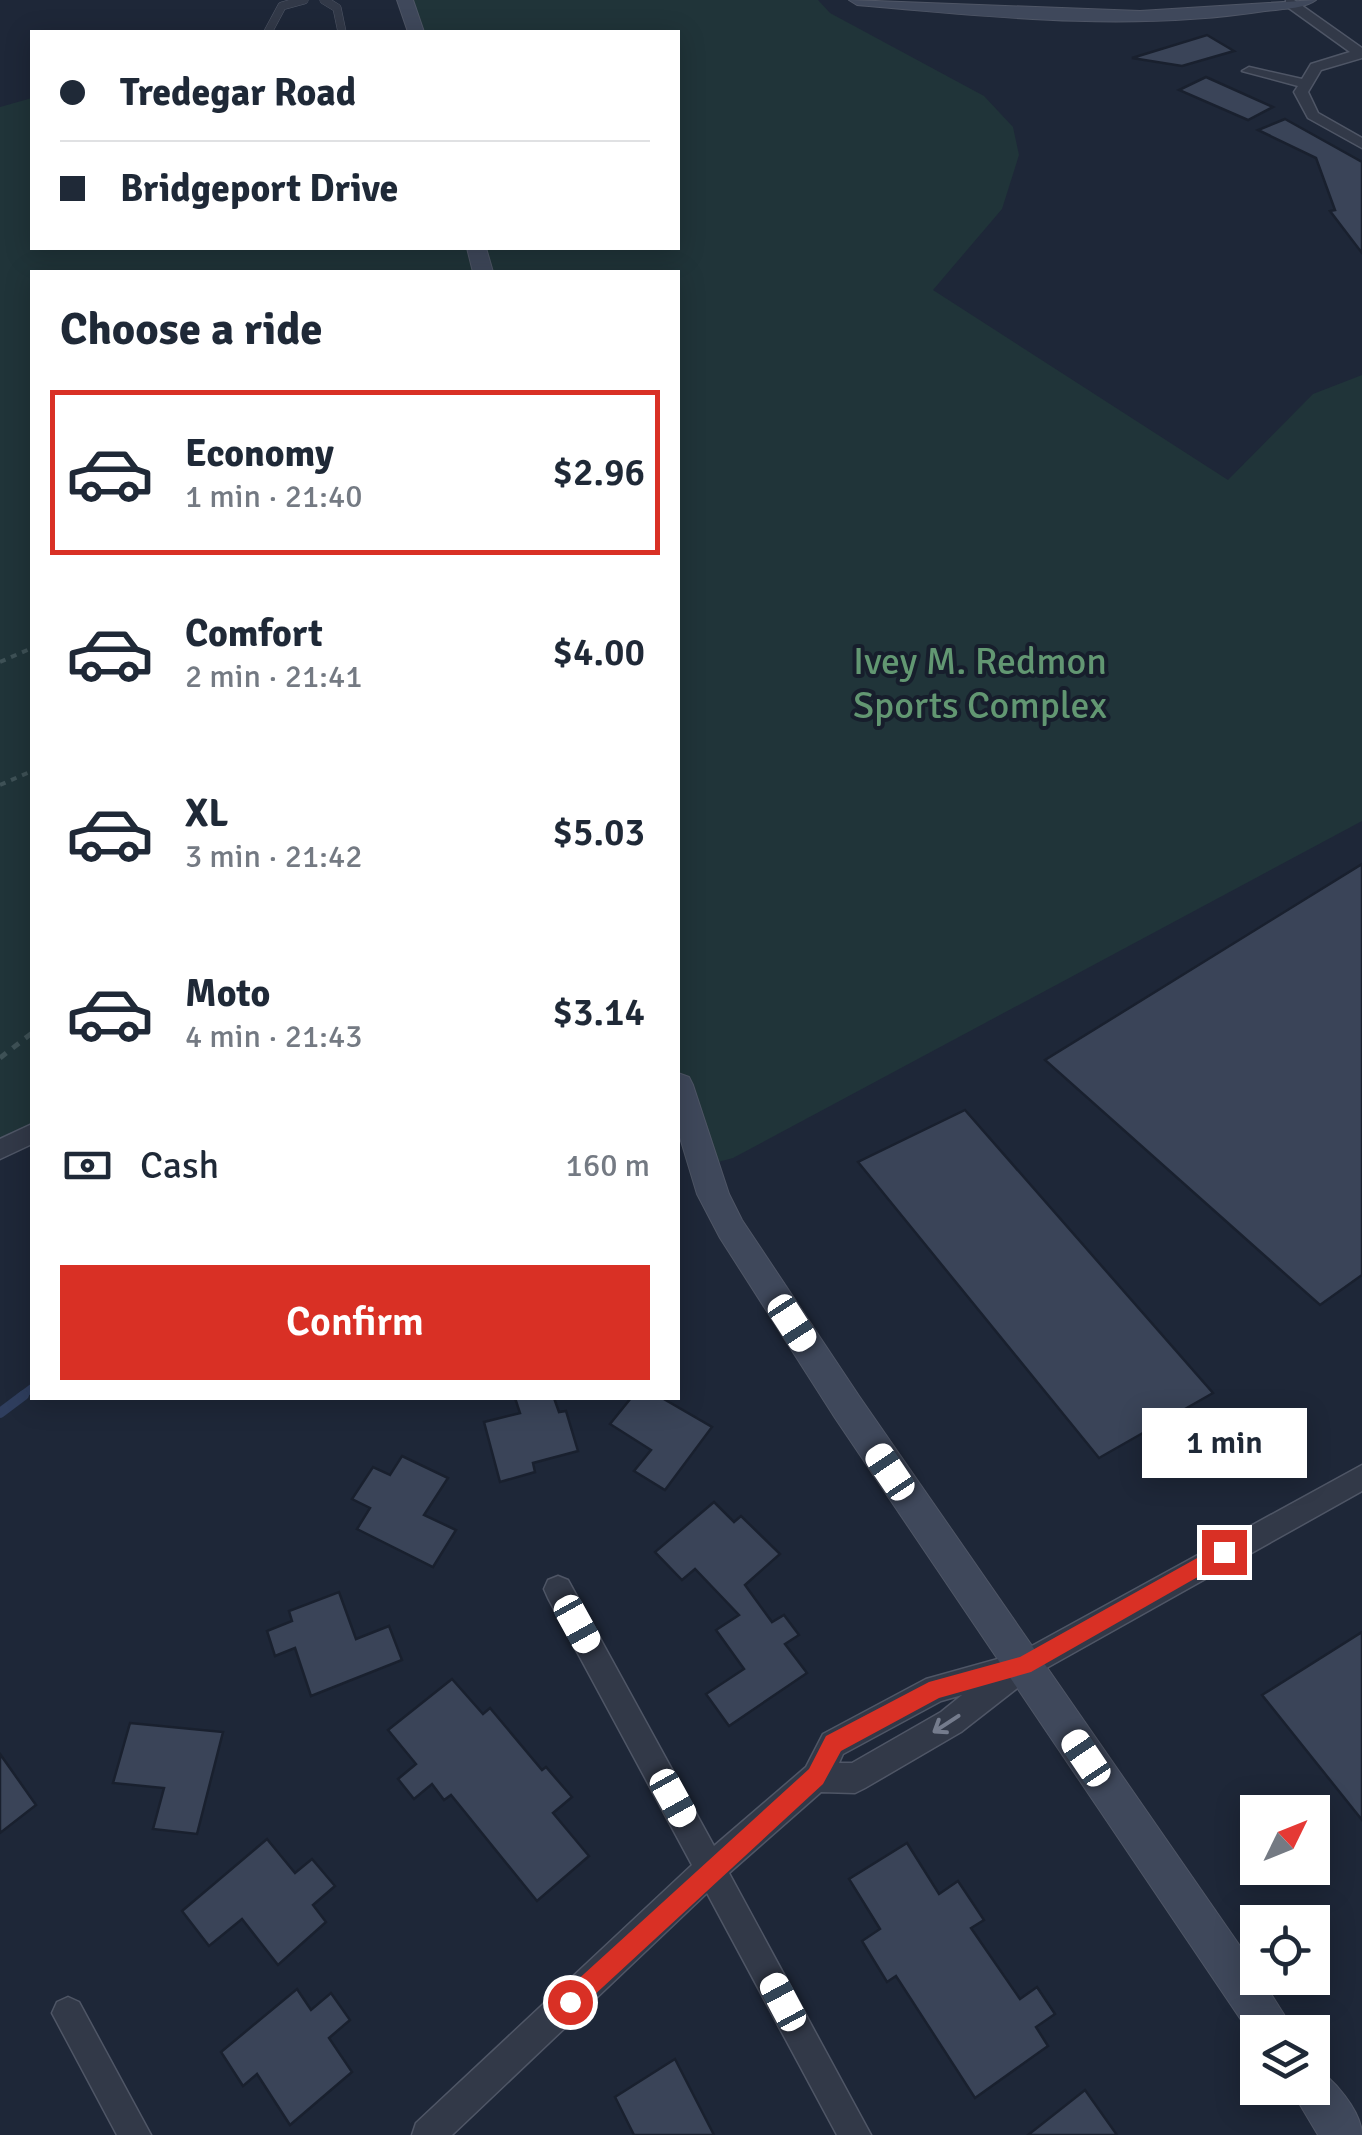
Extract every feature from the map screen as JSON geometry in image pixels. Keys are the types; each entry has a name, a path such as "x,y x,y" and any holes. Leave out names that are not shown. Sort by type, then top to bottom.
{"street":[{"path":"405,0 415,30"},
{"path":"858,0 1088,16 1174,14 1299,2 1361,53"},
{"path":"1361,53 1316,67 1304,83 1301,97 1313,115 1362,144"},
{"path":"1248,71 1304,83"},
{"path":"680,1092 713,1194 731,1229 846,1407 1262,2015"},
{"path":"0,1150 30,1134"},
{"path":"816,1777 855,1778 951,1722 1024,1666 1362,1477"},
{"path":"558,1589 855,2135"},
{"path":"428,2135 711,1868 816,1777 833,1744 936,1689 1024,1666"},
{"path":"68,2014 135,2135"},
{"path":"1323,2105 1344,2135"}],"lane":[{"path":"269,30 282,6 304,0"},
{"path":"324,0 337,8 342,30"}],"path":[{"path":"0,662 30,649"},
{"path":"0,784 30,771"},
{"path":"0,1058 30,1035"}],"green space":[{"name":"Ivey M. Redmon Sports Complex","path":"405,0 818,0 830,13 984,96 1013,127 1019,155 1002,209 933,290 1228,480 1313,394 1362,375 1362,821 733,1158 703,1166 680,1091 680,270 30,270 30,1134 0,1150 0,107 30,99 30,250 680,250 680,30 415,30"}],"building":[{"path":"1207,35 1234,51 1182,66 1132,58"},
{"path":"1206,77 1273,107 1248,120 1179,90"},
{"path":"1285,119 1362,162 1362,253 1330,211 1335,210 1316,158 1258,130"},
{"path":"1362,864 1362,1275 1320,1305 1045,1060"},
{"path":"965,1110 1213,1393 1099,1458 858,1162"},
{"path":"516,1400 555,1400 559,1412 566,1411 578,1451 533,1463 535,1472 500,1482 484,1422 520,1413"},
{"path":"629,1400 665,1400 712,1427 665,1490 634,1471 651,1450 610,1424"},
{"path":"402,1456 448,1478 424,1515 456,1530 433,1567 357,1529 370,1508 352,1499 373,1467 390,1475"},
{"path":"714,1502 734,1522 741,1516 780,1554 745,1585 772,1622 784,1615 799,1635 785,1644 807,1673 729,1726 706,1694 744,1669 716,1630 739,1615 695,1569 682,1580 655,1552"},
{"path":"339,1592 356,1639 389,1626 402,1660 311,1696 295,1648 275,1656 267,1631 292,1621 289,1611"},
{"path":"1362,1632 1362,1820 1262,1695"},
{"path":"452,1679 483,1714 490,1708 542,1770 546,1767 572,1797 553,1813 589,1856 537,1901 451,1795 444,1800 432,1784 414,1799 398,1779 416,1764 388,1730"},
{"path":"130,1723 223,1732 197,1834 153,1829 164,1788 113,1783"},
{"path":"0,1754 36,1805 0,1833"},
{"path":"267,1839 295,1873 312,1859 335,1886 313,1905 326,1922 278,1965 242,1919 209,1946 182,1911"},
{"path":"907,1843 939,1894 958,1881 984,1920 971,1928 1020,1999 1037,1987 1055,2014 1036,2027 1048,2046 975,2098 896,1976 887,1982 862,1941 880,1929 849,1879"},
{"path":"297,1989 311,2010 331,1993 350,2020 329,2038 352,2072 290,2125 257,2074 243,2086 221,2052"},
{"path":"675,2059 714,2135 634,2135 615,2097"},
{"path":"1085,2090 1117,2135 1028,2135"}],"waterway":[{"path":"20,1397 30,1390"},
{"path":"0,1413 24,1395"}],"route":[{"path":"570,2002 711,1868 816,1777 833,1744 936,1689 1024,1666 1224,1552"}]}
